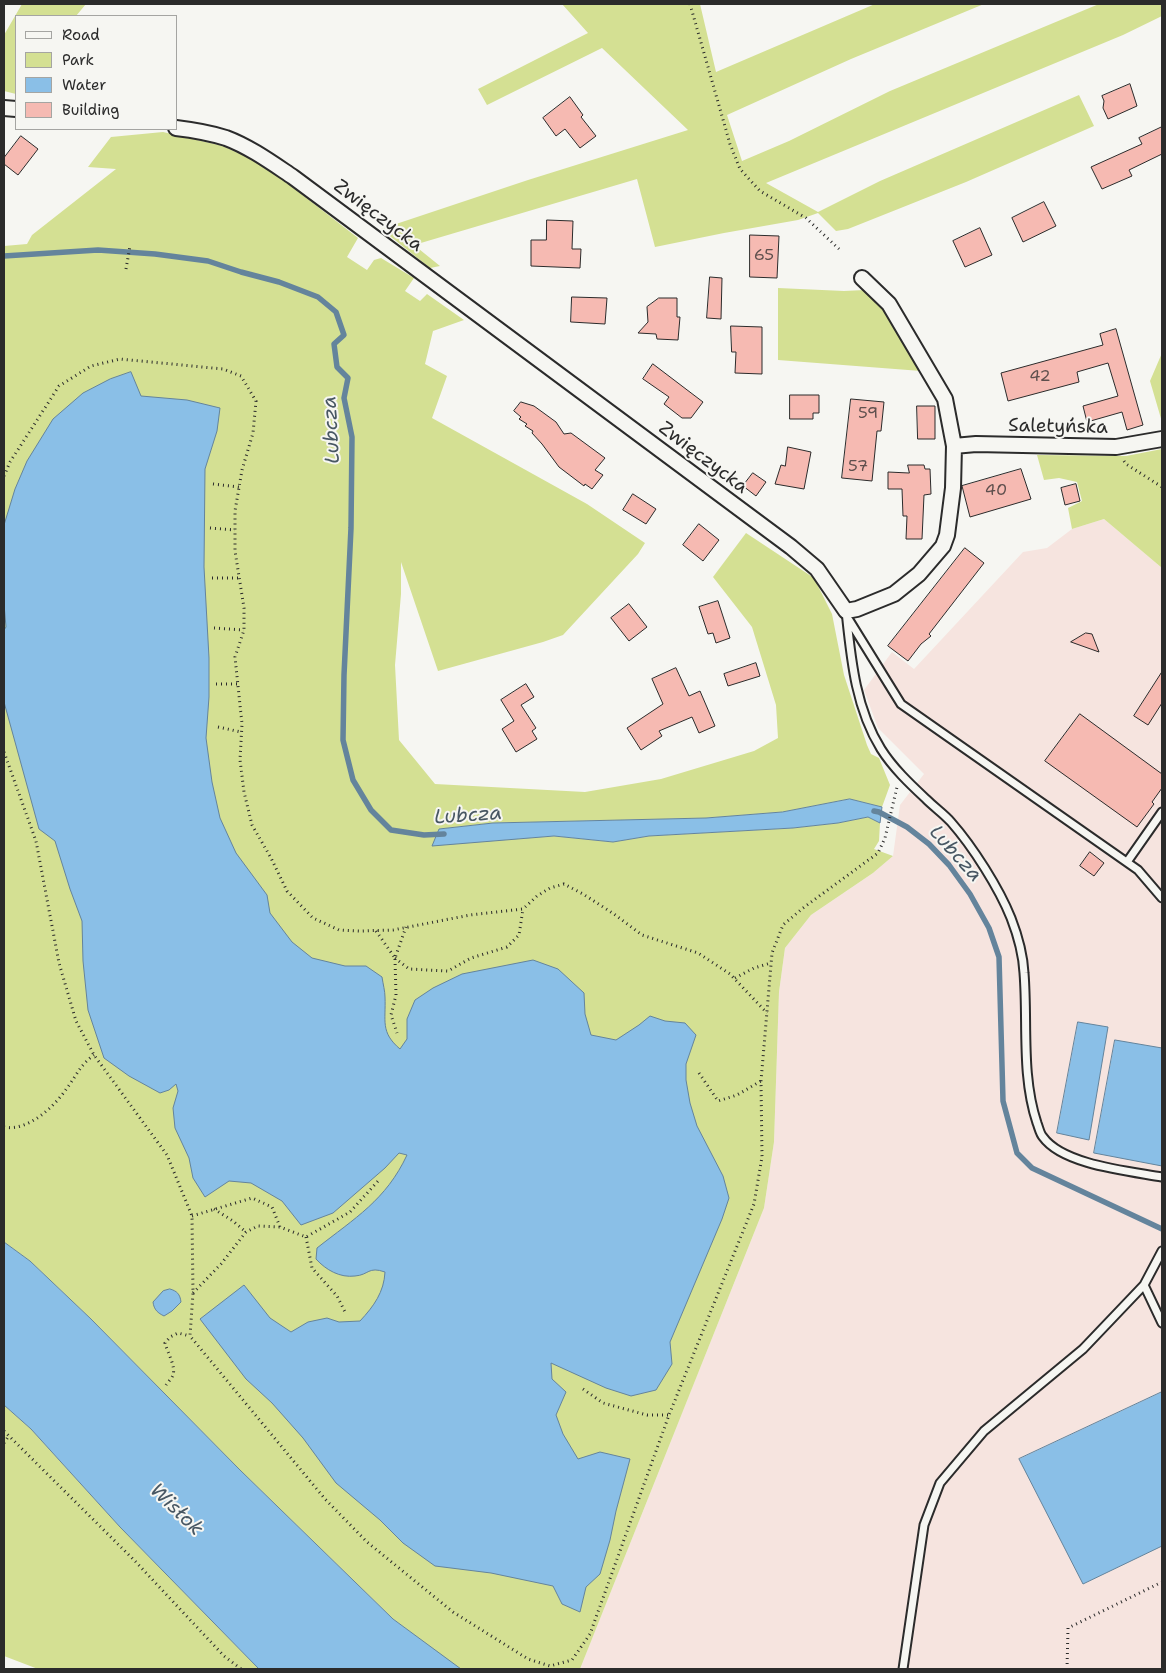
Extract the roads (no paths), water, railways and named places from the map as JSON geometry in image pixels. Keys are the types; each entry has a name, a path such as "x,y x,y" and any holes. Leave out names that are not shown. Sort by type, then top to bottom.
{"street":[{"name":"Zwięczycka","path":"178,128 226,138 256,153 293,177 791,547 817,569 847,614"},
{"path":"847,614 894,594 919,574 944,546 953,488 954,446 945,399 888,304 862,278"},
{"name":"Saletyńska","path":"954,446 976,444 1116,446 1162,439"}],"lane":[{"path":"847,614 901,704 1138,870 1162,898"},
{"path":"847,614 853,672 860,703 874,735 882,750 900,774 951,822 976,855 1005,904 1018,936 1024,972 1028,1079 1034,1113 1042,1137 1058,1151 1082,1161 1162,1177"},
{"path":"1127,862 1162,812"},
{"path":"903,1669 924,1524 940,1483 984,1431 1083,1348 1144,1285 1161,1254"},
{"path":"1144,1285 1162,1323"}],"water":[{"path":"131,372 141,396 187,400 220,408 217,431 205,469 204,567 209,658 206,738 212,782 220,818 236,853 267,895 270,913 292,942 312,958 345,966 366,966 382,977 385,995 385,1026 389,1037 400,1049 407,1039 407,1019 415,1000 433,988 462,974 533,960 558,969 584,993 585,1014 591,1035 616,1040 650,1016 665,1021 685,1023 696,1035 686,1064 686,1080 690,1103 697,1126 723,1176 729,1198 670,1342 672,1364 656,1390 631,1396 606,1388 551,1363 552,1379 566,1392 556,1415 563,1434 578,1459 600,1452 630,1459 600,1574 586,1587 580,1612 562,1604 553,1586 491,1573 435,1566 403,1543 380,1520 336,1483 303,1438 272,1403 246,1379 200,1319 244,1285 270,1318 291,1332 308,1322 327,1318 339,1322 360,1321 370,1310 377,1298 383,1286 385,1272 372,1270 360,1275 344,1276 324,1267 316,1259 317,1248 357,1217 379,1196 399,1171 407,1155 399,1153 385,1168 333,1213 301,1225 282,1201 251,1183 229,1181 205,1197 193,1178 189,1158 175,1128 173,1108 178,1091 176,1084 169,1090 160,1093 129,1076 104,1058 88,1010 83,961 82,921 55,841 39,829 4,702 4,630 6,627 4,604 4,525 15,489 27,461 53,419 83,393 110,379"},
{"path":"850,799 882,807 880,823 868,817 838,823 793,828 649,836 613,842 554,836 432,846 439,829 493,823 706,818 782,812"},
{"path":"1078,1022 1108,1027 1089,1140 1057,1133"},
{"path":"1115,1040 1162,1048 1162,1166 1094,1153"},
{"name":"Wisłok","path":"4,1242 30,1261 91,1319 240,1470 393,1619 461,1669 259,1669 120,1527 31,1429 4,1405"},
{"path":"170,1289 178,1293 181,1302 164,1316 157,1311 153,1302 163,1291"},
{"path":"1162,1392 1162,1546 1083,1584 1019,1459"}],"waterway":[{"name":"Lubcza","path":"4,256 98,250 155,254 208,261 279,282 318,297 336,312 344,335 334,344 337,367 348,378 344,398 352,437 351,528 343,740 353,780 371,810 391,830 424,835 444,834"},
{"name":"Lubcza","path":"874,811 907,827 929,844 949,865 970,894 989,928 999,957 1003,1101 1017,1153 1032,1168 1162,1229"}]}
